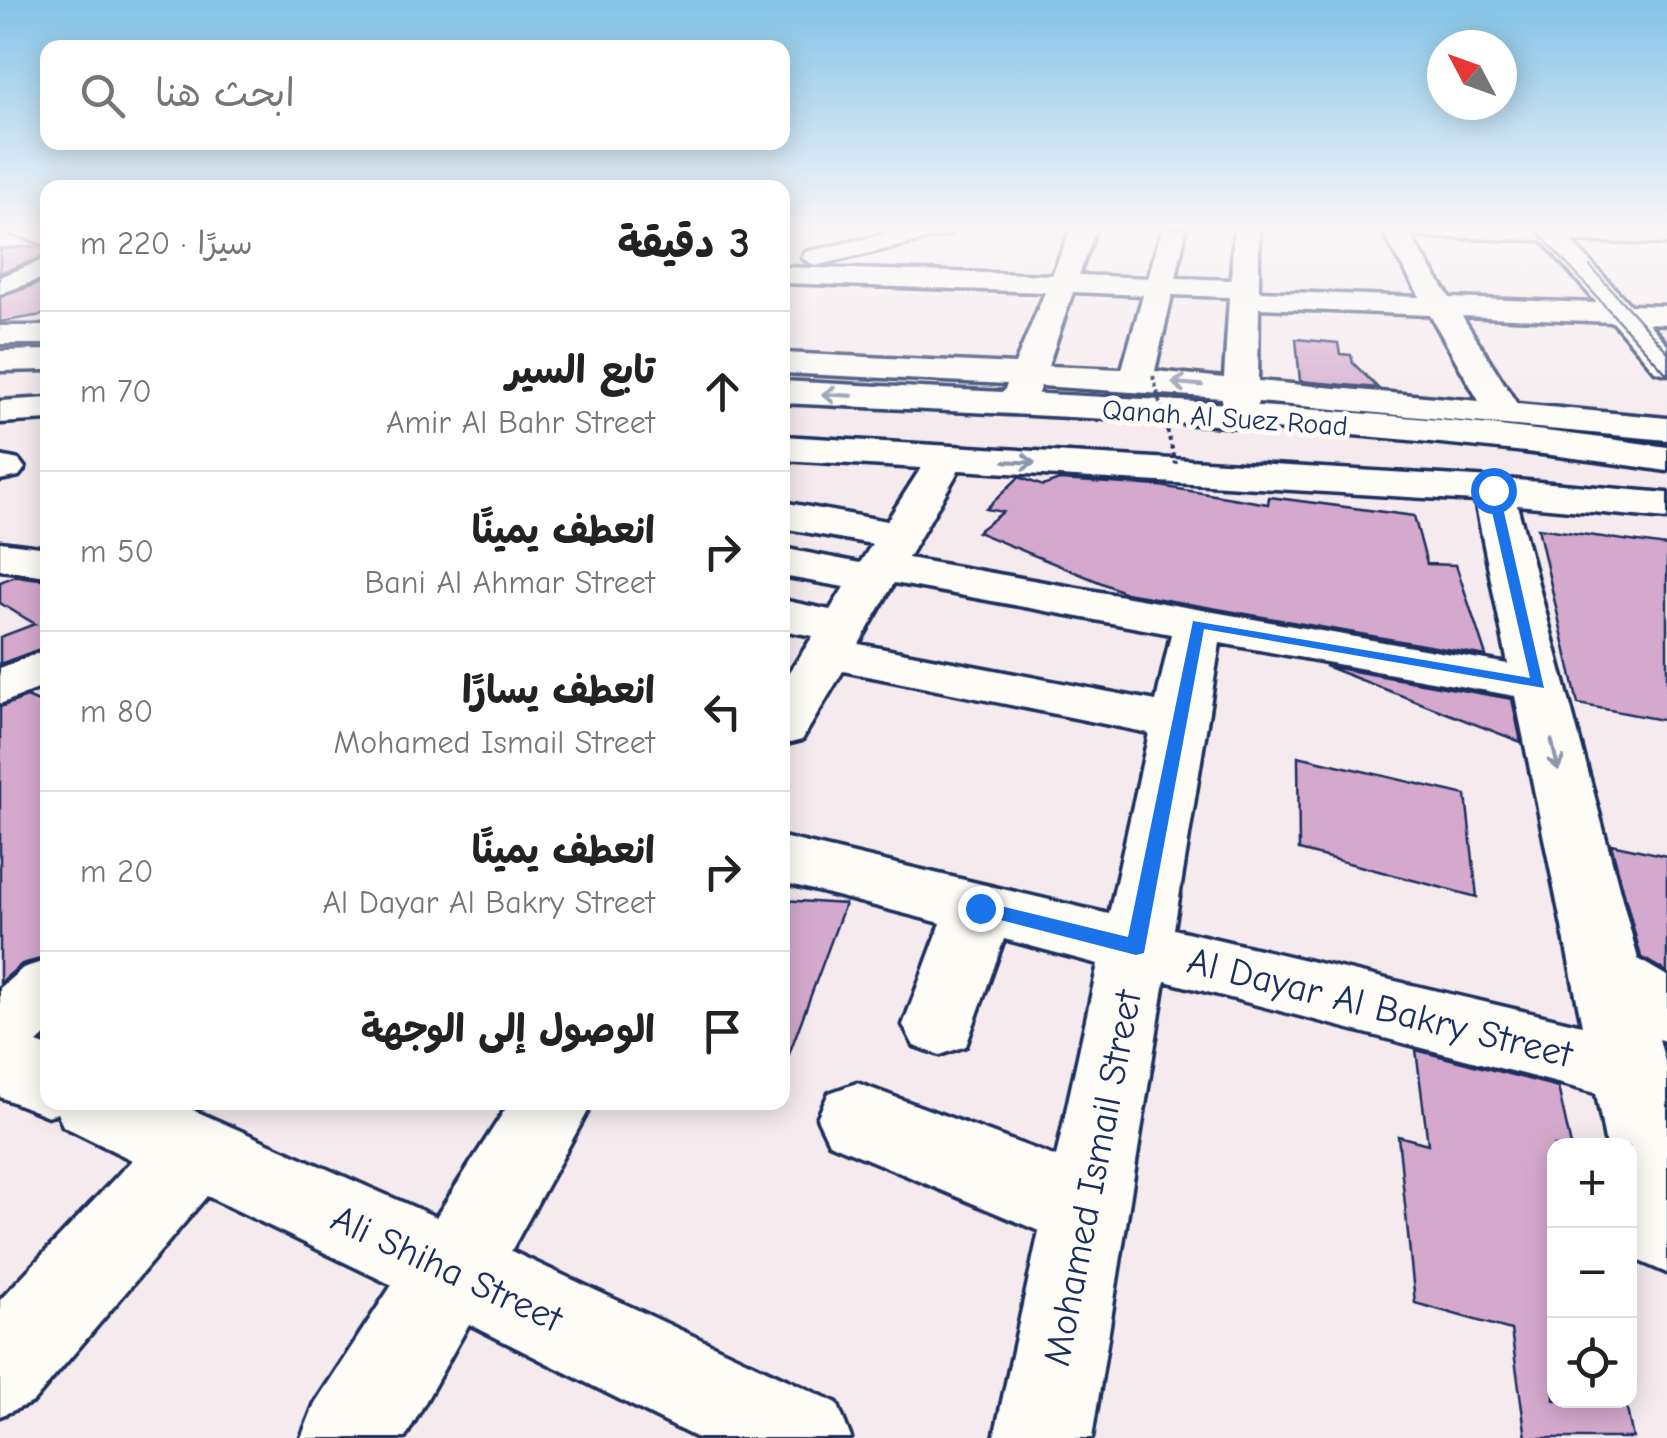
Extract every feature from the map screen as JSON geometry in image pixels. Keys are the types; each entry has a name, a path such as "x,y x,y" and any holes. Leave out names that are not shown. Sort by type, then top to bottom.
{"main road":[{"path":"1033,360 1057,296"},
{"path":"1144,378 1157,296"},
{"path":"1243,296 1238,415 1372,460 1605,482 1667,494"},
{"path":"1273,296 1442,308 1667,315"},
{"path":"1435,296 1505,414"},
{"path":"1609,296 1667,364"},
{"path":"1011,316 1033,360"},
{"path":"0,335 40,335"},
{"path":"790,335 1033,360"},
{"path":"0,362 40,360"},
{"name":"Qanah Al Suez Road","path":"790,363 1033,360 1144,378 1238,415 1562,444 1667,459"},
{"name":"Qanah Al Suez Road","path":"790,391 1033,360 1238,415 1392,446 1667,476"},
{"path":"0,384 40,383"},
{"path":"0,412 40,410"},
{"name":"Qanah Al Suez Road","path":"790,419 1505,414 1667,429"},
{"name":"Qanah Al Suez Road","path":"790,448 1493,490 1667,506"},
{"path":"790,715 948,458"},
{"path":"1493,490 1667,1231"},
{"path":"790,518 885,560 1198,624 1539,685"},
{"path":"0,556 40,561"},
{"path":"790,562 885,560"},
{"path":"790,619 836,640 1180,722"},
{"name":"Mohamed Ismail Street","path":"1043,1438 1198,624"},
{"name":"Al Dayar Al Bakry Street","path":"790,861 1629,1069"},
{"path":"940,1025 980,908"},
{"path":"1607,975 1667,1012"},
{"path":"0,1032 40,995"},
{"path":"0,1061 40,1079"},
{"name":"Ali Shiha Street","path":"108,1110 453,1269 802,1438"},
{"path":"350,1438 549,1110"},
{"path":"857,1118 1086,1209"},
{"path":"0,1368 195,1150"}],"path":[{"path":"1144,378 1176,464"}],"building":[{"path":"40,296 40,315 0,322 0,297"},
{"path":"1296,339 1338,343 1340,354 1351,355 1353,363 1378,388 1300,381"},
{"path":"1019,477 1043,486 1059,480 1160,486 1268,504 1269,497 1414,516 1427,564 1456,565 1486,656 1126,593 977,532 1003,512 986,509"},
{"path":"1538,528 1667,546 1667,721 1578,704"},
{"path":"15,576 40,579 40,649 0,664 0,637 35,624 0,603 0,582"},
{"path":"1325,666 1512,699 1521,742"},
{"path":"27,697 40,703 40,959 22,964 0,983 0,707"},
{"path":"1298,756 1466,795 1477,897 1299,850"},
{"path":"1611,844 1667,856 1667,972 1641,957"},
{"path":"790,901 845,904 790,1051"},
{"path":"1416,1050 1558,1087 1569,1138 1547,1138 1547,1408 1627,1408 1633,1438 1526,1438 1511,1330 1415,1303 1398,1136 1428,1144"}],"tram line":[{"path":"1596,296 1667,374"},
{"path":"1617,296 1667,351"}],"route":[{"path":"980,908 1136,947 1198,624 1539,685 1493,490"}]}
